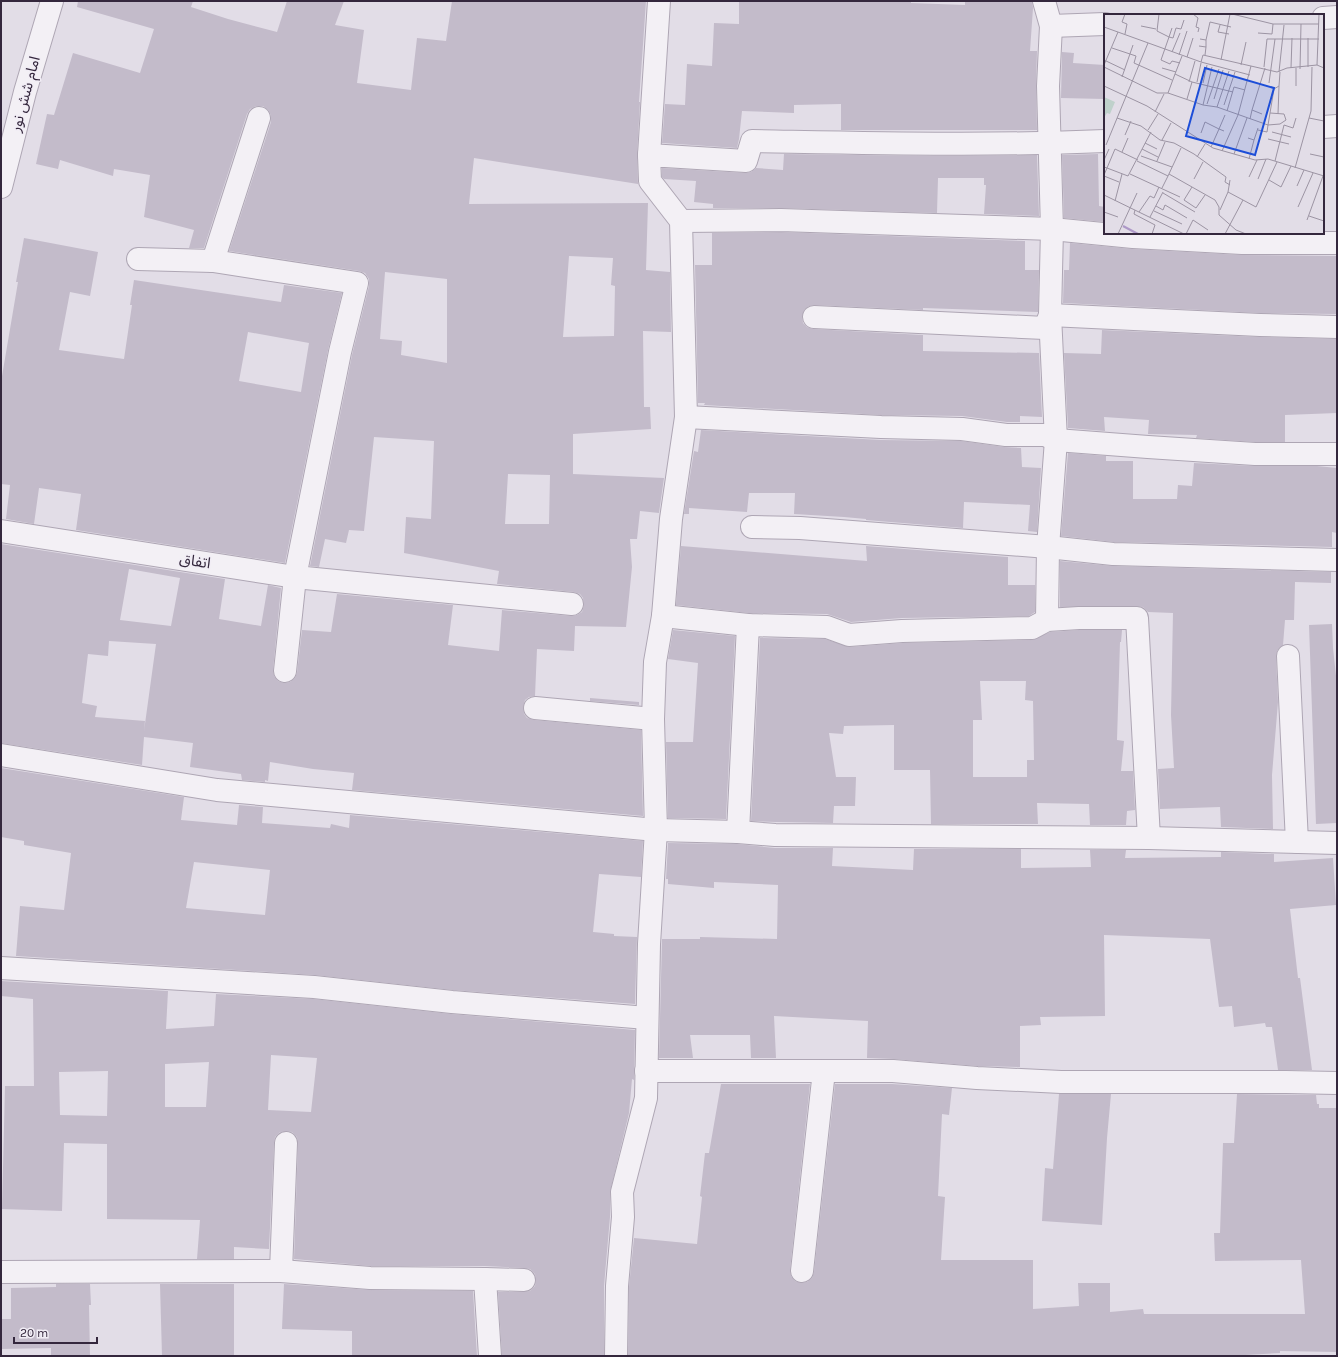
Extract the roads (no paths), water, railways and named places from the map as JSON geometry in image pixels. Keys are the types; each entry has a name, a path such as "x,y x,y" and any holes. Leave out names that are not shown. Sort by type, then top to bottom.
{"street":[{"name":"امام شش نور","path":"1,187 25,92 52,1"},
{"path":"616,1356 617,1286 622,1217 622,1192 646,1098 649,944 656,830 653,719 655,662 663,616 671,518 686,417 681,221 650,181 649,155 659,1"},
{"path":"1044,1 1051,26 1048,86 1051,144 1052,229 1050,315 1056,440 1048,547 1047,620"},
{"path":"1324,18 1337,17"},
{"path":"1051,26 1104,24"},
{"path":"213,261 259,118"},
{"path":"1324,127 1337,126"},
{"path":"649,155 746,162 752,141 891,144 1051,144 1104,141"},
{"path":"681,221 781,220 1052,229 1133,237 1242,243 1337,243"},
{"path":"138,259 213,261 357,283 340,352 296,577 285,671"},
{"path":"814,317 1045,328 1050,315"},
{"path":"1050,315 1260,325 1337,327"},
{"path":"686,417 881,427 962,429 1006,435 1045,436 1056,440 1148,448 1255,454 1337,454"},
{"path":"752,527 800,528 1048,547 1113,554 1337,560"},
{"name":"اتفاق","path":"1,531 296,577 572,604"},
{"path":"663,616 748,625 827,627 849,635 902,631 1032,628 1047,620 1079,618 1137,618 1149,838"},
{"path":"738,832 748,625"},
{"path":"1288,656 1297,842"},
{"path":"535,708 653,719"},
{"path":"1,755 217,790 656,830 738,832 775,835 1149,838 1337,843"},
{"path":"1,968 314,987 452,1002 647,1018"},
{"path":"646,1071 893,1072 1061,1082 1337,1083"},
{"path":"802,1271 824,1071"},
{"path":"281,1271 286,1143"},
{"path":"1,1272 281,1271 370,1278 524,1280"},
{"path":"485,1279 490,1356"}]}
